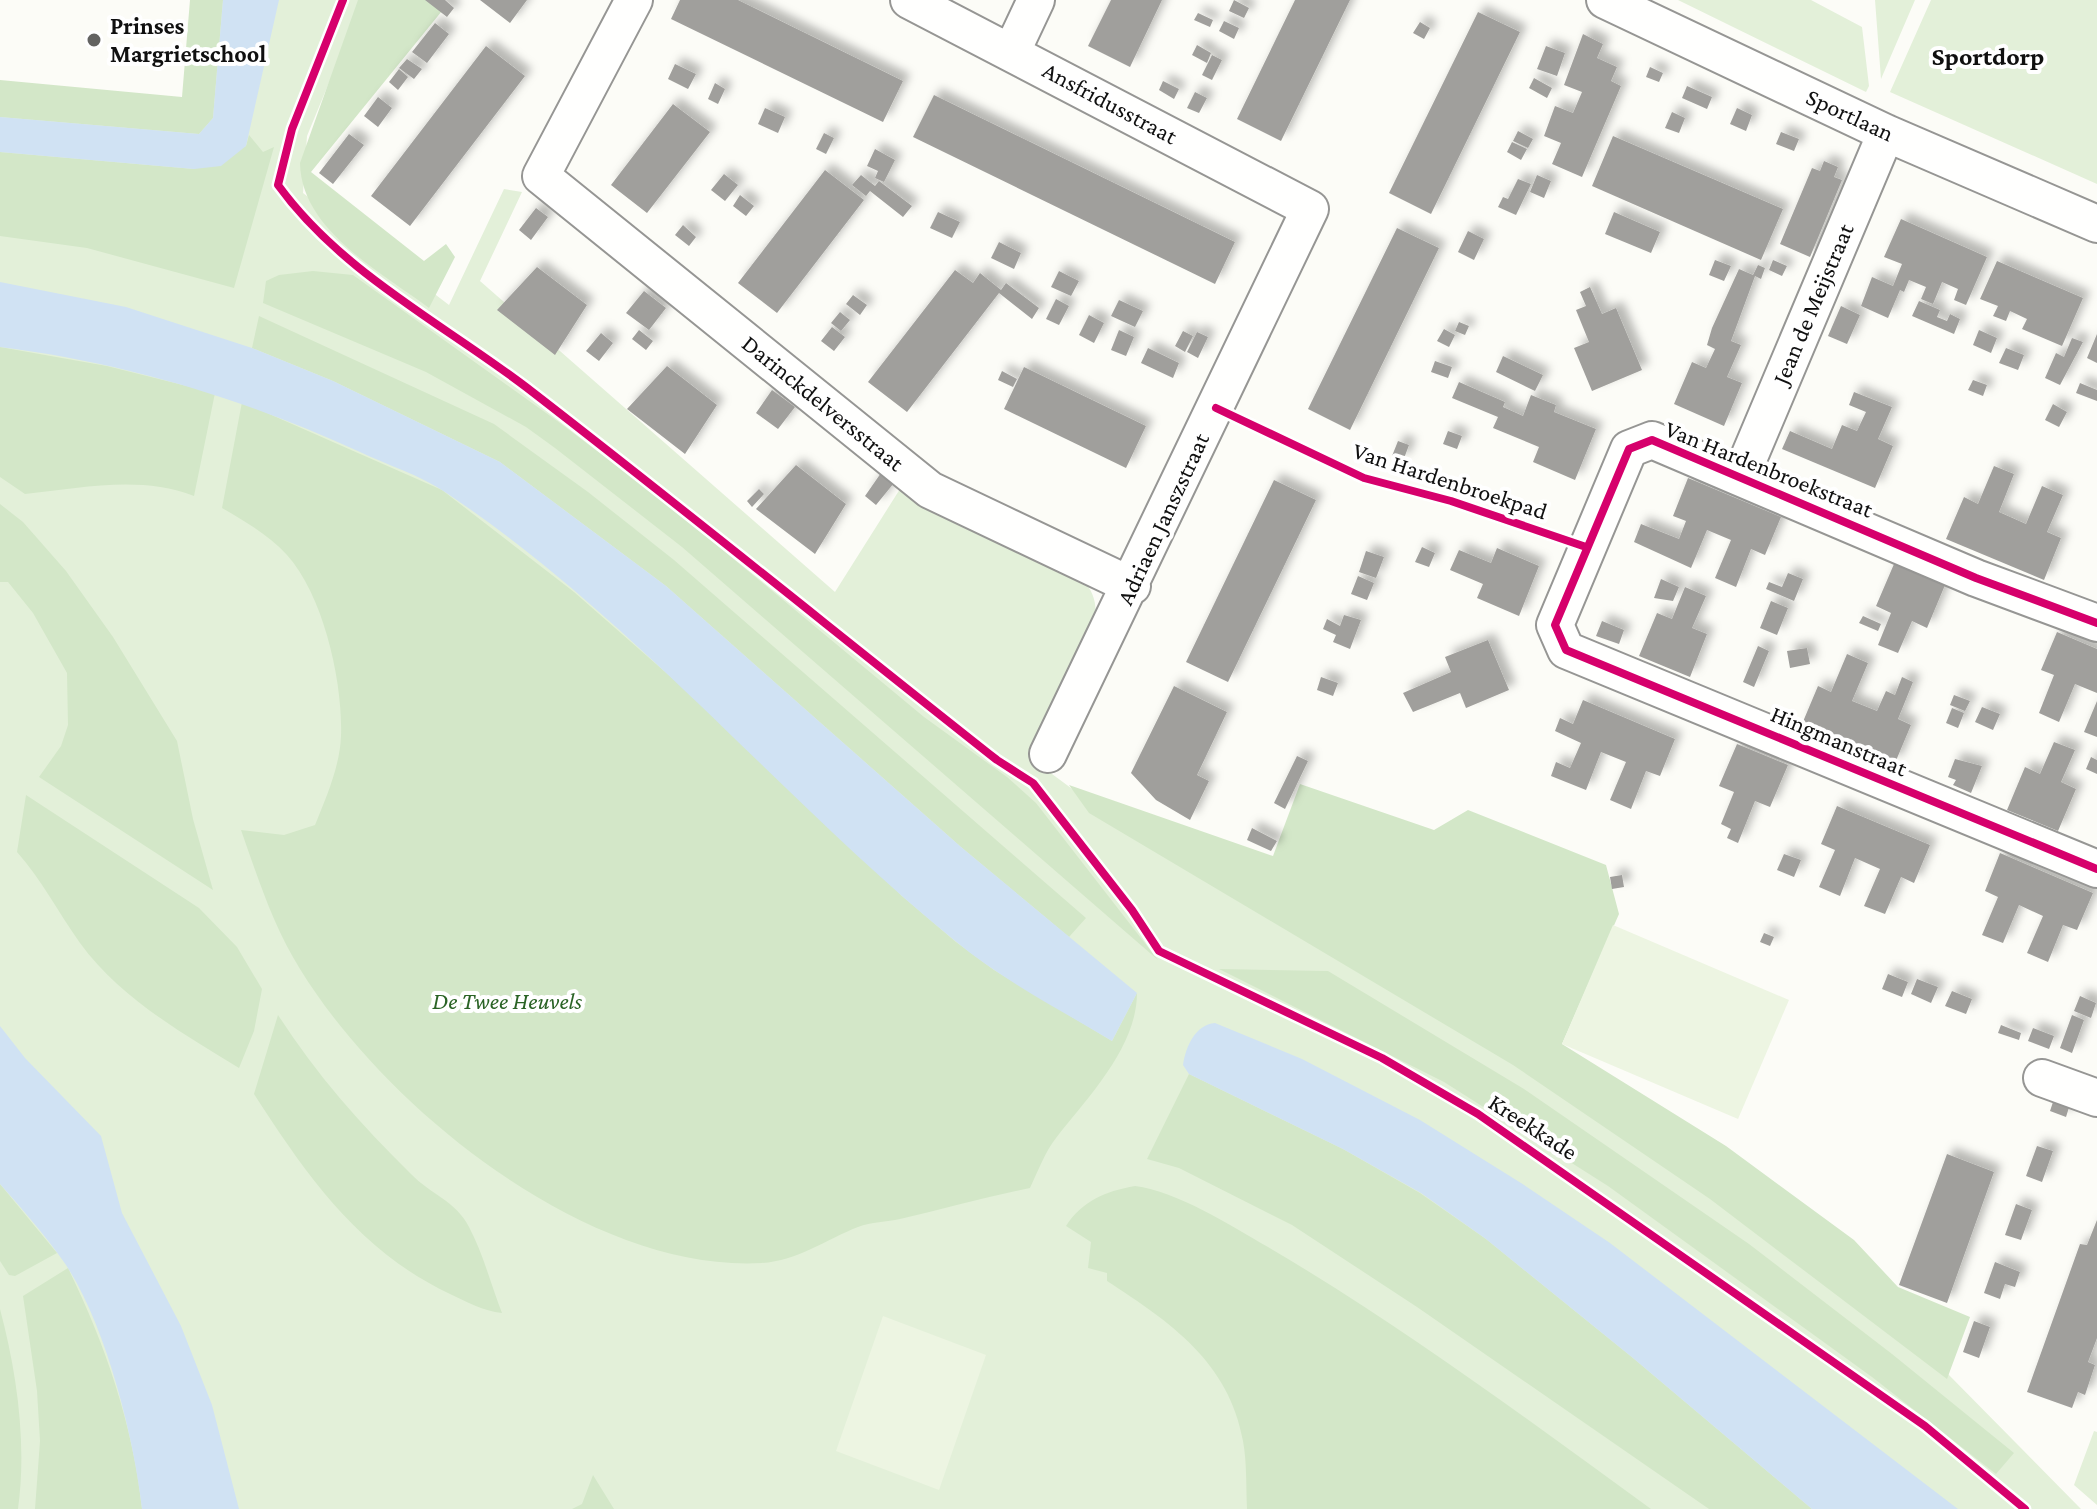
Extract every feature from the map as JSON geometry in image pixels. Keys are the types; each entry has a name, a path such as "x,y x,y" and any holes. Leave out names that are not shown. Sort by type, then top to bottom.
{"street":[{"name":"Darinckdelversstraat","path":"634,0 541,176 930,490 1132,586"},
{"name":"Ansfridusstraat","path":"909,0 1310,209"},
{"path":"1012,51 1036,0"},
{"name":"Sportlaan","path":"1605,0 1886,133 2097,224"},
{"name":"Jean de Meijstraat","path":"1741,476 1886,133"},
{"name":"Adriaen Janszstraat","path":"1048,754 1132,586 1310,209"},
{"name":"Van Hardenbroekstraat","path":"1566,650 1555,625 1629,449 1652,440 1976,578 2097,623"},
{"name":"Hingmanstraat","path":"1566,650 2097,869"},
{"path":"2042,1078 2097,1098"}],"green space":[{"path":"190,0 223,0 213,118 199,134 0,117 0,80 182,97"},
{"name":"De Twee Heuvels","path":"208,0 363,0 307,136 303,193 449,305 504,189 522,192 480,281 835,592 900,489 1082,579 1094,598 1095,621 1029,757 1098,808 1507,1028 1945,1371 2081,1509 0,1509 0,99 196,116"},
{"path":"358,0 439,0 446,6 311,172 424,261 446,244 455,257 429,308 347,247 314,209 304,187 300,163"},
{"path":"1678,0 1811,0 1862,27 1869,86 1866,92"},
{"path":"1875,0 1915,0 1881,79"},
{"path":"1931,0 2097,0 2097,184 1890,92"},
{"path":"249,135 263,152 274,147 234,288 87,248 0,236 0,152 194,169 246,146"},
{"path":"313,271 353,275 560,423 671,507 924,717 1007,777 1036,803 1158,960 682,547 555,448 526,427 426,372 263,303 266,281 279,275"},
{"path":"259,316 494,424 588,492 674,560 1086,918 1069,937 961,847 666,586 500,462 333,381 252,348"},
{"path":"0,347 107,366 215,393 194,496 153,486 132,485 89,486 25,494 0,477"},
{"path":"242,402 442,490 574,592 704,706 902,896 994,970 1112,1041 1137,993 1135,1013 1120,1052 1052,1143 1030,1188 863,1225 800,1254 775,1261 696,1259 629,1241 562,1211 498,1172 438,1126 384,1075 337,1022 290,953 241,830 284,835 315,825 335,770 341,736 335,666 311,593 300,572 280,548 257,529 222,508"},
{"path":"0,504 23,522 66,571 113,637 177,741 193,819 213,890 39,777 61,746 68,725 67,673 33,613 8,582 0,582"},
{"path":"1300,784 1434,830 1468,810 1606,865 1619,914 1562,1044 1726,1146 1854,1240 1898,1287 1970,1317 1947,1379 1710,1199 1513,1065 1089,813 1069,785 1273,856"},
{"path":"26,795 199,908 237,947 262,989 254,1031 239,1068 153,1013 114,981 80,943 17,852"},
{"path":"1613,925 1789,1000 1738,1119 1562,1044"},
{"path":"1219,969 1328,971 1524,1089 1749,1244 2014,1453 1996,1474 1872,1377 1608,1186 1444,1082"},
{"path":"278,1015 357,1118 411,1174 464,1218 479,1247 502,1313 450,1294 388,1256 338,1209 315,1182 254,1094"},
{"path":"1189,1074 1343,1149 1420,1193 1486,1239 1812,1509 1709,1509 1417,1307 1292,1225 1179,1168 1147,1159"},
{"path":"0,1184 57,1253 15,1276 9,1275 0,1261"},
{"path":"1135,1186 1168,1195 1203,1210 1318,1277 1463,1374 1651,1509 1247,1509 1243,1441 1225,1388 1210,1366 1174,1329 1107,1281 1107,1273 1088,1268 1091,1242 1066,1226 1079,1210 1096,1198"},
{"path":"68,1268 116,1385 132,1446 142,1509 35,1509 40,1441 37,1391 23,1296"},
{"path":"0,1309 19,1409 21,1484 18,1509 0,1509"},
{"path":"883,1316 986,1355 939,1490 836,1451"},
{"path":"2094,1431 2097,1432 2097,1505 2074,1485"},
{"path":"593,1475 614,1509 572,1509 582,1504"}],"water":[{"path":"223,0 279,0 246,146 221,166 194,169 0,152 0,117 199,134 213,118"},
{"path":"0,282 126,307 252,348 333,381 500,462 666,586 961,847 1137,993 1112,1041 972,955 890,885 580,595 445,492 414,475 316,433 229,400 139,373 0,347"},
{"path":"1215,1023 1302,1059 1420,1120 1521,1183 1610,1243 1958,1509 1812,1509 1486,1239 1421,1193 1343,1149 1189,1074 1183,1065 1189,1044 1197,1032"},
{"path":"0,1026 25,1058 101,1136 122,1213 181,1326 212,1405 239,1509 142,1509 125,1416 94,1319 66,1265 0,1184"}],"building":[{"path":"425,0 445,0 454,8 447,17"},
{"path":"480,0 527,0 510,23"},
{"path":"680,0 738,0 903,81 883,122 671,19"},
{"path":"1111,0 1162,0 1130,67 1088,46"},
{"path":"1234,0 1249,8 1244,18 1229,11"},
{"path":"1295,0 1350,0 1281,141 1237,119"},
{"path":"1478,12 1520,32 1431,214 1389,193"},
{"path":"1198,13 1213,20 1210,27 1194,20"},
{"path":"1224,21 1239,28 1234,39 1219,31"},
{"path":"1420,22 1430,28 1424,39 1413,33"},
{"path":"435,23 449,34 427,63 412,52"},
{"path":"1583,34 1603,44 1597,58 1617,67 1611,81 1621,86 1582,177 1552,164 1561,143 1544,136 1555,106 1573,113 1582,92 1564,85"},
{"path":"1197,45 1211,53 1207,63 1192,55"},
{"path":"486,46 525,76 410,226 371,196"},
{"path":"1546,46 1565,53 1557,76 1537,69"},
{"path":"1212,55 1222,60 1212,80 1202,75"},
{"path":"407,59 422,69 414,79 399,68"},
{"path":"675,64 696,74 688,89 668,79"},
{"path":"1650,67 1663,73 1659,82 1646,77"},
{"path":"399,69 408,77 398,90 389,82"},
{"path":"1534,78 1552,88 1547,98 1529,88"},
{"path":"1163,81 1179,89 1174,99 1159,90"},
{"path":"715,83 725,89 718,104 708,99"},
{"path":"1687,86 1712,97 1707,109 1682,98"},
{"path":"1195,92 1207,98 1199,113 1187,108"},
{"path":"934,95 1235,242 1215,284 913,137"},
{"path":"378,97 392,108 378,127 364,116"},
{"path":"673,104 710,132 647,213 611,185"},
{"path":"765,108 785,117 778,133 758,124"},
{"path":"1737,108 1752,115 1746,131 1730,124"},
{"path":"1672,112 1685,118 1679,133 1665,128"},
{"path":"1518,131 1533,139 1528,148 1513,141"},
{"path":"1781,132 1799,139 1794,151 1776,144"},
{"path":"824,133 834,138 826,154 816,149"},
{"path":"349,134 364,145 333,184 319,173"},
{"path":"1613,136 1783,209 1761,260 1592,186"},
{"path":"1512,142 1527,149 1521,160 1507,152"},
{"path":"875,149 895,160 884,182 875,178 878,171 867,166"},
{"path":"1824,161 1838,167 1834,177 1842,180 1810,257 1780,244 1812,168 1820,171"},
{"path":"825,170 864,200 777,313 738,283"},
{"path":"724,174 738,185 725,201 711,190"},
{"path":"861,175 875,186 879,181 912,206 903,217 870,191 866,196 852,185"},
{"path":"1537,175 1551,181 1544,198 1530,192"},
{"path":"1518,179 1531,184 1516,215 1498,207 1503,197 1508,199"},
{"path":"740,195 754,206 746,216 733,206"},
{"path":"536,208 548,217 531,240 519,230"},
{"path":"938,212 960,222 952,238 930,228"},
{"path":"1614,212 1660,232 1651,253 1605,234"},
{"path":"1901,219 1987,257 1966,305 1954,300 1958,289 1942,282 1933,304 1921,299 1926,287 1909,280 1904,292 1900,290 1888,318 1861,306 1872,277 1893,286 1902,264 1884,257"},
{"path":"683,225 696,237 689,246 675,235"},
{"path":"1397,228 1439,248 1350,430 1308,409"},
{"path":"1468,231 1484,239 1474,260 1458,252"},
{"path":"999,242 1021,253 1014,269 991,258"},
{"path":"1715,260 1731,266 1724,281 1709,275"},
{"path":"1773,260 1787,266 1782,276 1769,270"},
{"path":"1997,261 2083,298 2062,346 2022,329 2027,319 2010,311 2006,321 1993,316 1998,306 1980,299"},
{"path":"1758,265 1765,268 1761,279 1755,276 1731,341 1741,345 1727,377 1742,383 1724,426 1674,404 1692,362 1706,368 1715,349 1707,345 1712,328 1739,269 1753,275"},
{"path":"537,267 587,305 555,355 497,310"},
{"path":"955,270 973,283 980,273 1001,290 1006,283 1039,308 1032,319 999,293 907,412 868,382"},
{"path":"1059,271 1079,281 1071,296 1051,287"},
{"path":"1590,287 1602,314 1616,308 1642,370 1592,391 1574,348 1589,342 1576,310 1586,306 1580,292"},
{"path":"644,291 666,308 649,330 626,313"},
{"path":"853,295 867,305 860,315 846,304"},
{"path":"1056,299 1069,306 1059,325 1046,319"},
{"path":"1119,300 1143,311 1135,327 1111,316"},
{"path":"1919,301 1940,310 1937,317 1947,321 1950,314 1960,319 1954,334 1912,316"},
{"path":"1841,306 1860,315 1847,344 1828,336"},
{"path":"840,312 850,320 841,331 831,323"},
{"path":"1089,315 1104,323 1094,343 1079,335"},
{"path":"1459,322 1469,326 1465,335 1455,331"},
{"path":"832,327 845,337 834,351 821,341"},
{"path":"1444,329 1455,335 1449,347 1437,341"},
{"path":"639,330 653,341 646,350 632,339"},
{"path":"1119,330 1134,337 1126,356 1111,350"},
{"path":"1979,330 1997,338 1991,353 1973,345"},
{"path":"1183,331 1193,336 1185,352 1175,346"},
{"path":"1197,332 1208,337 1198,358 1187,352"},
{"path":"601,333 613,343 599,361 586,351"},
{"path":"2097,334 2097,363 2087,358"},
{"path":"2072,338 2083,342 2060,385 2045,378 2056,353 2064,357"},
{"path":"1148,348 1179,363 1173,378 1141,363"},
{"path":"2006,348 2024,355 2018,370 1999,363"},
{"path":"1503,356 1543,375 1535,391 1496,372"},
{"path":"1435,361 1452,367 1448,378 1431,372"},
{"path":"667,366 717,405 685,454 627,409"},
{"path":"1024,367 1146,426 1126,468 1004,409"},
{"path":"1002,371 1017,379 1013,387 998,380"},
{"path":"1973,380 1987,385 1983,396 1968,390"},
{"path":"1459,382 1505,402 1503,407 1523,416 1531,395 1556,405 1554,412 1596,429 1575,480 1533,462 1539,447 1493,428 1498,417 1452,398"},
{"path":"2080,383 2097,390 2097,401 2076,393"},
{"path":"772,390 795,407 778,429 756,413"},
{"path":"1854,392 1892,407 1878,439 1893,446 1875,488 1782,449 1790,431 1832,449 1842,425 1857,431 1866,412 1849,405"},
{"path":"2053,404 2067,412 2059,427 2045,420"},
{"path":"1448,431 1462,436 1457,449 1443,444"},
{"path":"1398,441 1409,445 1403,461 1392,456"},
{"path":"796,465 846,504 815,554 756,509"},
{"path":"1994,466 2014,474 1999,512 2026,524 2042,486 2063,495 2047,532 2061,538 2044,580 1946,539 1964,497 1978,504"},
{"path":"881,473 894,483 876,505 865,496"},
{"path":"1688,478 1781,517 1765,555 1751,549 1736,587 1715,578 1731,540 1707,530 1691,568 1634,542 1641,524 1679,539 1686,521 1673,516"},
{"path":"1274,480 1316,500 1228,682 1186,662"},
{"path":"759,489 764,494 752,507 747,501"},
{"path":"1422,547 1435,553 1429,567 1415,562"},
{"path":"1497,548 1539,566 1519,616 1477,598 1483,584 1450,570 1459,550 1491,563"},
{"path":"1366,551 1384,557 1376,578 1359,572"},
{"path":"1894,564 1945,585 1927,628 1912,621 1898,653 1878,645 1891,613 1876,606"},
{"path":"1788,573 1803,579 1794,601 1766,589 1769,582 1782,587"},
{"path":"1358,576 1374,583 1367,600 1351,594"},
{"path":"1661,579 1679,587 1673,601 1654,598"},
{"path":"1685,587 1706,596 1692,628 1707,634 1690,677 1639,656 1657,613 1672,619"},
{"path":"1771,601 1788,608 1777,635 1760,628"},
{"path":"1344,615 1361,620 1350,649 1333,642 1336,635 1323,629 1327,619 1340,626"},
{"path":"1863,616 1881,624 1878,631 1859,623"},
{"path":"1602,621 1624,630 1619,644 1596,636"},
{"path":"2057,632 2097,649 2097,693 2075,684 2059,722 2039,713 2054,675 2041,670"},
{"path":"1488,640 1509,690 1466,708 1460,693 1413,712 1403,693 1451,672 1445,657"},
{"path":"1758,646 1769,651 1754,687 1743,682"},
{"path":"1807,648 1810,664 1790,668 1787,651"},
{"path":"1847,654 1868,663 1852,701 1877,711 1886,691 1895,695 1902,677 1913,682 1898,719 1911,725 1895,763 1802,724 1818,686 1831,692"},
{"path":"1321,677 1338,683 1333,696 1317,690"},
{"path":"1174,686 1227,712 1197,775 1209,781 1190,820 1156,800 1131,773"},
{"path":"1954,695 1970,701 1965,711 1950,705"},
{"path":"1583,700 1675,739 1660,776 1646,771 1631,809 1610,800 1626,762 1601,752 1586,790 1551,776 1556,762 1570,768 1581,743 1555,731 1560,718 1573,724"},
{"path":"2097,701 2097,737 2084,732"},
{"path":"1982,707 2000,714 1993,730 1975,722"},
{"path":"1952,708 1964,713 1958,728 1946,723"},
{"path":"2054,742 2075,750 2061,782 2076,789 2058,831 2007,810 2025,767 2040,774"},
{"path":"1737,744 1788,765 1770,807 1755,801 1738,843 1727,838 1731,829 1721,824 1734,792 1719,786"},
{"path":"1297,756 1308,761 1285,809 1274,803"},
{"path":"2091,757 2097,760 2097,774 2086,769"},
{"path":"1955,759 1982,766 1971,793 1953,785 1956,780 1948,777"},
{"path":"1837,806 1930,845 1914,883 1901,877 1885,914 1864,906 1880,869 1855,858 1840,896 1819,887 1835,850 1821,844"},
{"path":"1252,828 1277,841 1271,851 1247,840"},
{"path":"2000,853 2093,893 2077,930 2063,925 2048,962 2027,953 2043,916 2019,905 2003,943 1982,935 1998,897 1985,891"},
{"path":"1784,854 1801,860 1794,877 1777,870"},
{"path":"1622,875 1624,887 1612,889 1610,877"},
{"path":"1764,933 1774,937 1770,946 1760,942"},
{"path":"1888,974 1908,982 1902,997 1882,989"},
{"path":"1917,979 1938,987 1931,1003 1911,994"},
{"path":"1952,991 1972,999 1966,1014 1945,1006"},
{"path":"2080,996 2096,1003 2091,1018 2074,1011"},
{"path":"2072,1015 2084,1020 2072,1053 2060,1048"},
{"path":"2001,1025 2021,1033 2019,1040 1998,1033"},
{"path":"2033,1028 2054,1036 2049,1049 2028,1041"},
{"path":"2055,1096 2071,1101 2066,1117 2050,1111"},
{"path":"2037,1146 2053,1151 2042,1182 2026,1176"},
{"path":"1947,1154 1994,1172 1947,1303 1899,1285"},
{"path":"2016,1204 2032,1210 2021,1240 2005,1235"},
{"path":"2097,1220 2097,1338 2088,1362 2095,1365 2085,1395 2078,1392 2072,1408 2027,1392 2080,1244 2087,1245"},
{"path":"1995,1262 2020,1272 2015,1287 2005,1284 2000,1299 1984,1293"},
{"path":"1974,1321 1990,1327 1979,1358 1963,1352"}],"cycle path":[{"name":"Kreekkade","path":"343,0 292,129 278,185 303,216 332,244 394,295 526,387 997,760 1033,783 1132,910 1159,951 1382,1058 1478,1114 1925,1426 2025,1509"},
{"name":"Van Hardenbroekpad","path":"1216,408 1364,478 1451,501 1586,547"},
{"path":"2097,623 1976,578 1652,440 1629,449 1555,625 1566,650 2097,869"}],"place":[{"name":"Prinses Margrietschool","path":"94,40"}],"district":[{"name":"Sportdorp","path":"1988,56"}]}
